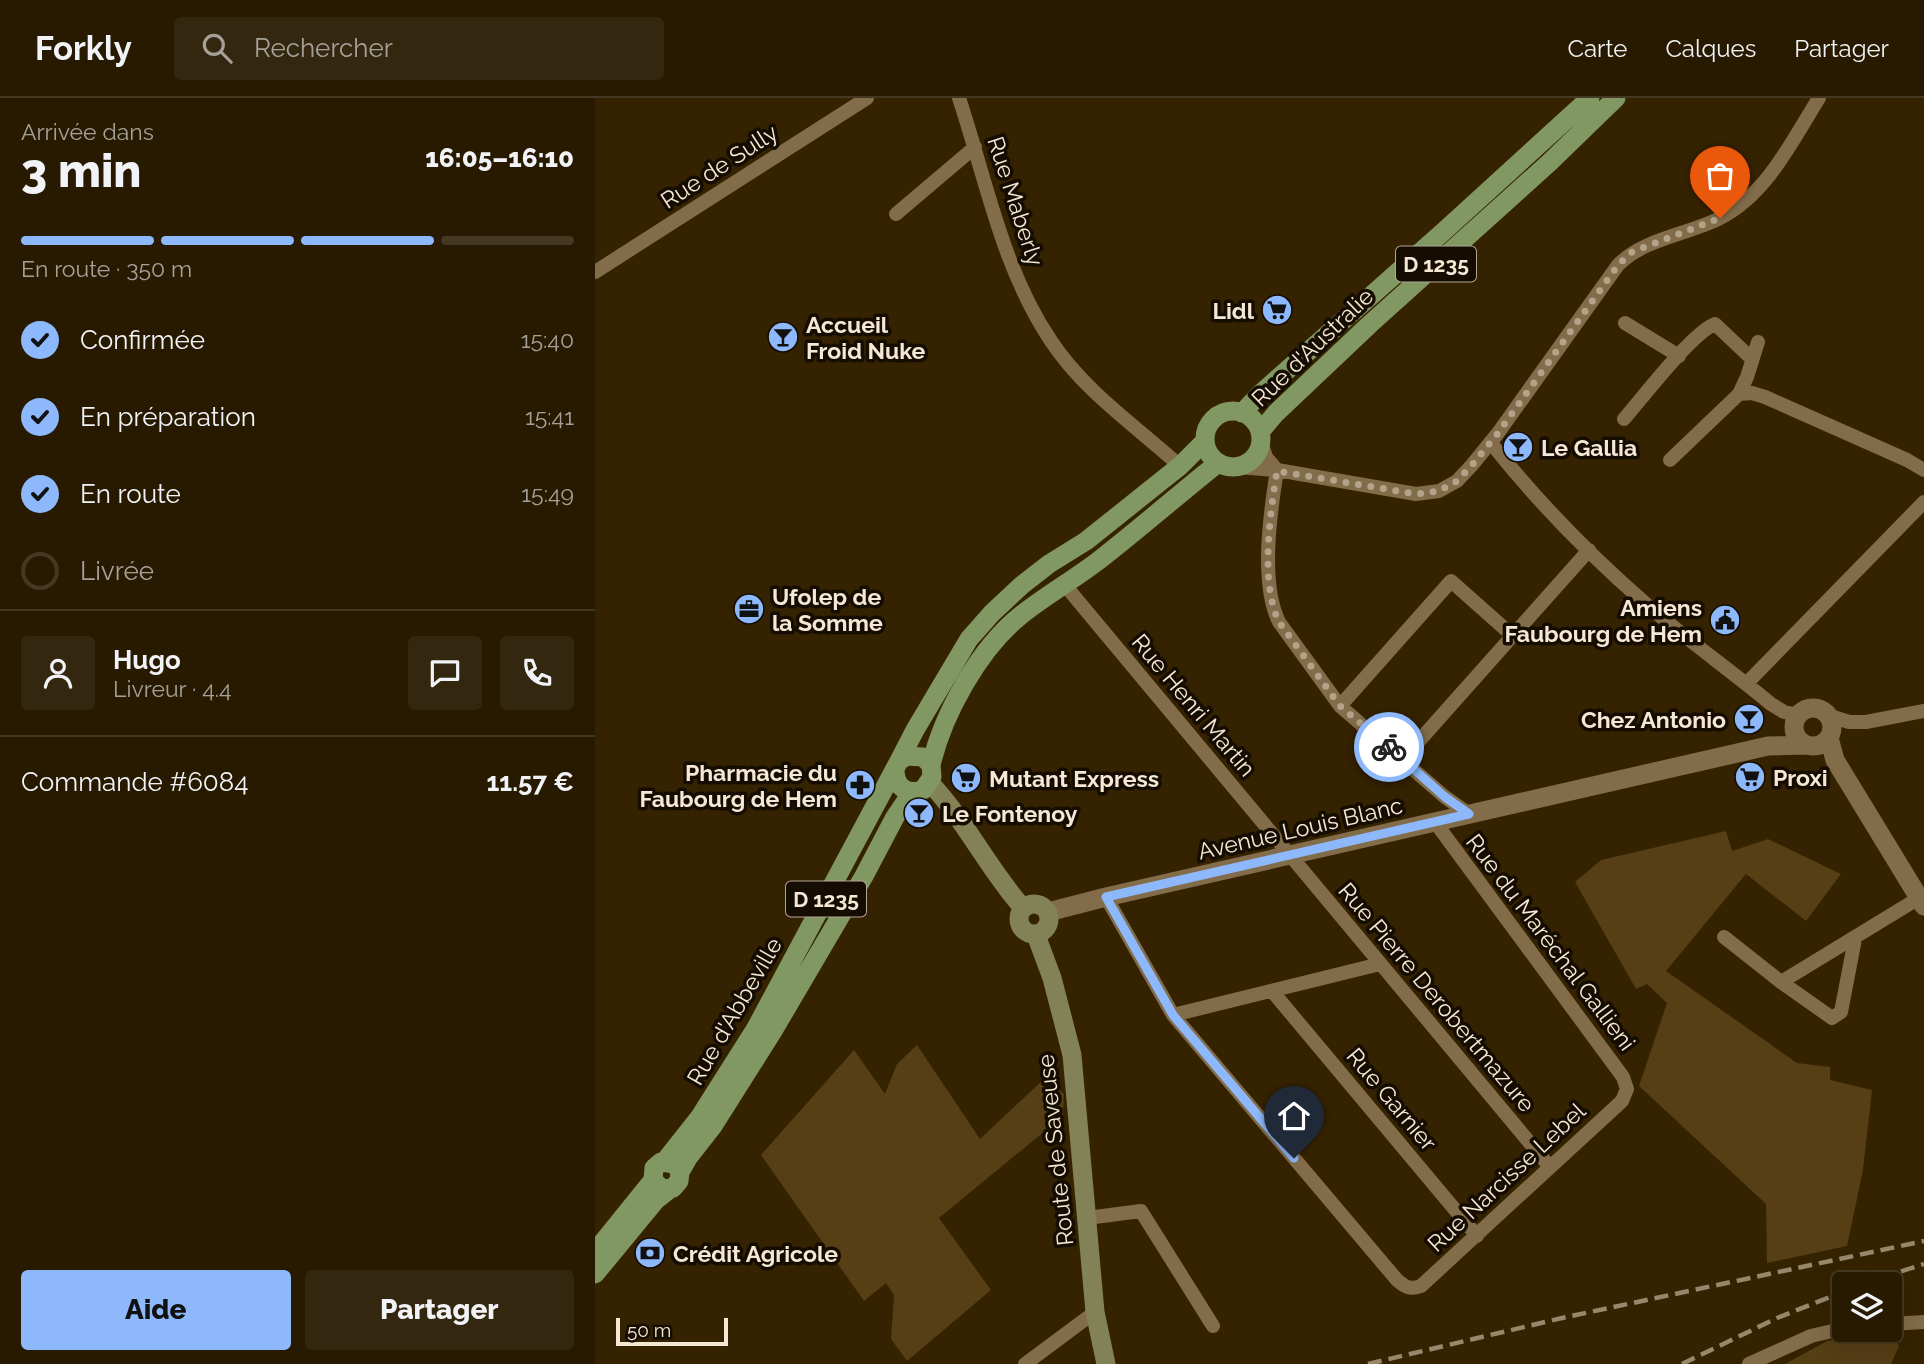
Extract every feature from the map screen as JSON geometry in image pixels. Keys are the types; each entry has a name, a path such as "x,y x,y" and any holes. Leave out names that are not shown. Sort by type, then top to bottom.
{"main road":[{"name":"Rue d'Australie","path":"1242,413 1590,98"},
{"name":"Rue d'Australie","path":"1260,437 1276,413 1369,325 1550,163 1616,98"},
{"path":"1023,908 1007,891 960,820 930,774 918,755 907,755 897,765 896,781 899,786 912,792 923,790 930,774 936,741 955,703 988,649 1018,618 1228,465 1253,458 1260,437 1256,424 1242,413 1227,412 1209,425 1205,441 1212,457 1228,465"},
{"name":"D 1235","path":"897,765 969,639 992,613 1040,571 1086,541 1180,466 1205,441"},
{"name":"Rue d'Abbeville","path":"673,1167 699,1118 756,1028 897,765"},
{"name":"Rue d'Abbeville","path":"673,1167 688,1158 713,1126 773,1031 864,876 895,817 912,792"},
{"path":"1035,904 1042,906 1050,918 1046,929 1036,934 1026,933 1019,924 1023,908 1035,904"},
{"name":"Route de Saveuse","path":"1036,934 1052,978 1072,1055 1095,1312 1106,1364"},
{"path":"595,1252 661,1185 679,1181 673,1167"},
{"path":"595,1274 656,1200 661,1185"}],"street":[{"name":"Rue de Sully","path":"595,272 867,98"},
{"name":"Rue Maberly","path":"959,98 1013,271 1051,341 1107,404 1180,466"},
{"path":"1228,465 1416,494 1439,491 1457,481 1491,443 1618,265 1632,252 1720,218 1740,206 1775,167 1819,98"},
{"path":"897,214 977,153"},
{"path":"1625,323 1679,356"},
{"path":"1625,419 1679,356 1708,327 1715,324 1752,359"},
{"path":"1670,460 1739,394 1758,342"},
{"path":"1739,394 1752,393 1765,397 1924,470"},
{"path":"1260,437 1266,457 1277,471 1270,519 1269,592 1279,622 1340,706 1445,797 1469,814"},
{"path":"1491,443 1589,550 1647,606 1796,720"},
{"path":"1747,684 1924,502"},
{"path":"1403,759 1589,550"},
{"path":"1340,706 1451,581 1513,636"},
{"name":"Rue Henri Martin","path":"1064,584 1289,855"},
{"path":"1781,982 1922,902 1835,760 1826,733 1813,709 1796,720"},
{"name":"Avenue Louis Blanc","path":"1048,912 1924,711"},
{"path":"1796,720 1797,738 1826,733"},
{"name":"Avenue Louis Blanc","path":"1767,746 1796,720"},
{"name":"Rue du Maréchal Gallieni","path":"1435,822 1623,1077 1627,1090"},
{"name":"Rue Pierre Derobertmazure","path":"1289,855 1550,1167"},
{"path":"1106,897 1173,1015 1380,964"},
{"path":"1724,937 1832,1018 1841,1012 1854,939"},
{"name":"Rue Garnier","path":"1272,991 1477,1236"},
{"name":"Rue Narcisse Lebel","path":"1173,1015 1388,1269 1404,1287 1410,1289 1421,1286 1477,1236 1622,1101 1627,1090"},
{"path":"1087,1218 1141,1211 1213,1326"},
{"path":"1025,1364 1095,1312"},
{"path":"1902,1323 1924,1322"},
{"path":"1749,1364 1811,1336 1832,1331"}],"shaded area":[{"path":"1726,831 1732,851 1768,839 1841,874 1806,921 1746,874 1666,971 1797,1063 1830,1067 1830,1080 1872,1090 1863,1170 1847,1246 1767,1263 1766,1204 1639,1086 1667,1003 1647,984 1636,989 1575,882 1601,860"},
{"path":"917,1045 980,1139 1045,1078 1064,1094 1063,1116 939,1218 991,1290 907,1361 891,1339 894,1295 886,1283 864,1301 761,1155 854,1050 885,1094 897,1064"},
{"path":"1827,1341 1896,1342 1899,1346 1891,1364 1785,1364"}],"railway":[{"path":"1368,1364 1562,1318 1924,1241"},
{"path":"1899,1272 1924,1264"},
{"path":"1682,1364 1777,1318 1832,1296"}],"way so far":[{"path":"1389,747 1340,706 1273,610 1269,592 1270,519 1277,471 1416,494 1439,491 1457,481 1498,433 1618,265 1632,252 1720,218"}],"place":[{"name":"Lidl","path":"1277,310"},
{"name":"Accueil Froid Nuke","path":"783,337"},
{"name":"Le Gallia","path":"1518,447"},
{"name":"Ufolep de la Somme","path":"749,609"},
{"name":"Amiens Faubourg de Hem","path":"1725,620"},
{"name":"Chez Antonio","path":"1749,719"},
{"name":"Proxi","path":"1750,777"},
{"name":"Mutant Express","path":"966,778"},
{"name":"Pharmacie du Faubourg de Hem","path":"860,785"},
{"name":"Le Fontenoy","path":"919,813"},
{"name":"Crédit Agricole","path":"650,1253"}],"route":[{"path":"1294,1158 1173,1015 1106,897 1469,814 1445,797 1389,747"}]}
